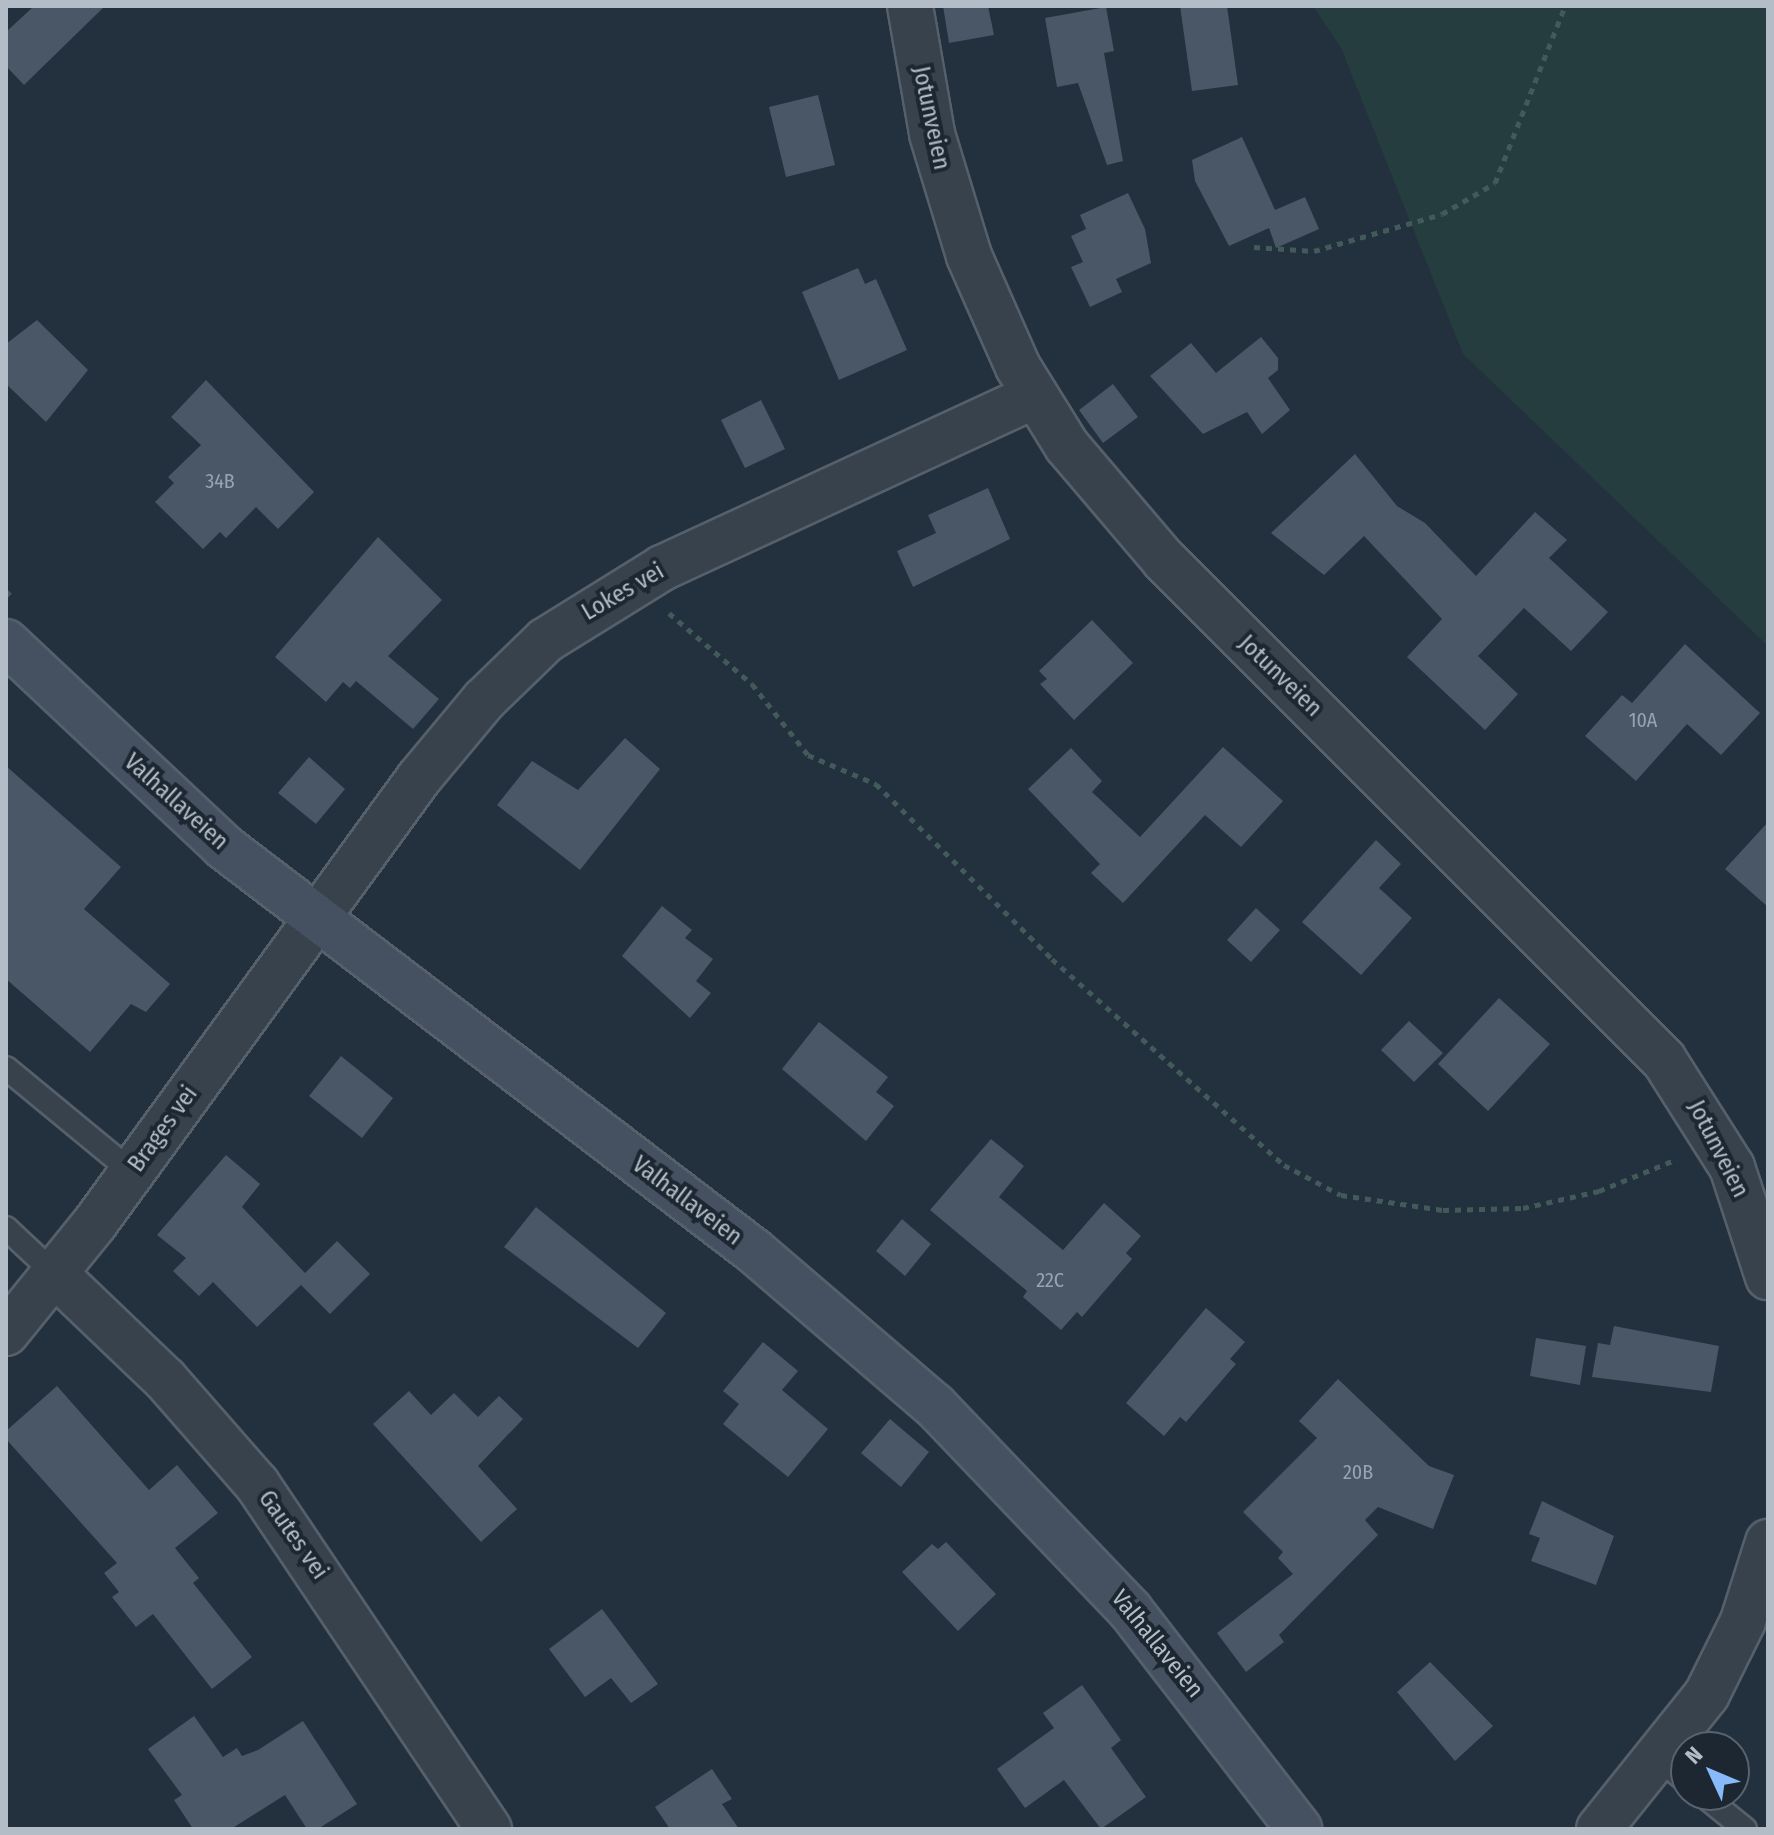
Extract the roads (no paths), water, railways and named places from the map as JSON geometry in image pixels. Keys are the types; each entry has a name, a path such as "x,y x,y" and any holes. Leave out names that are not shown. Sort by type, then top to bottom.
{"street":[{"name":"Jotunveien","path":"910,6 932,134 954,211 992,313 1034,396 1096,484 1164,560 1621,1011 1679,1080 1719,1141 1768,1277"},
{"name":"Lokes vei","path":"315,919 484,700 546,640 633,584 1034,396"},
{"name":"Valhallaveien","path":"11,658 177,805 315,919 754,1251 945,1416 1130,1610 1299,1829"},
{"name":"Brages vei","path":"6,1333 56,1275 315,919"},
{"name":"Gautes vei","path":"56,1275 165,1379 257,1484 489,1829"},
{"path":"1691,1731 1725,1661 1768,1542"},
{"path":"1599,1829 1670,1771"}],"lane":[{"path":"6,1068 132,1172"},
{"path":"6,1228 56,1275"},
{"path":"1723,1811 1745,1829"}]}
